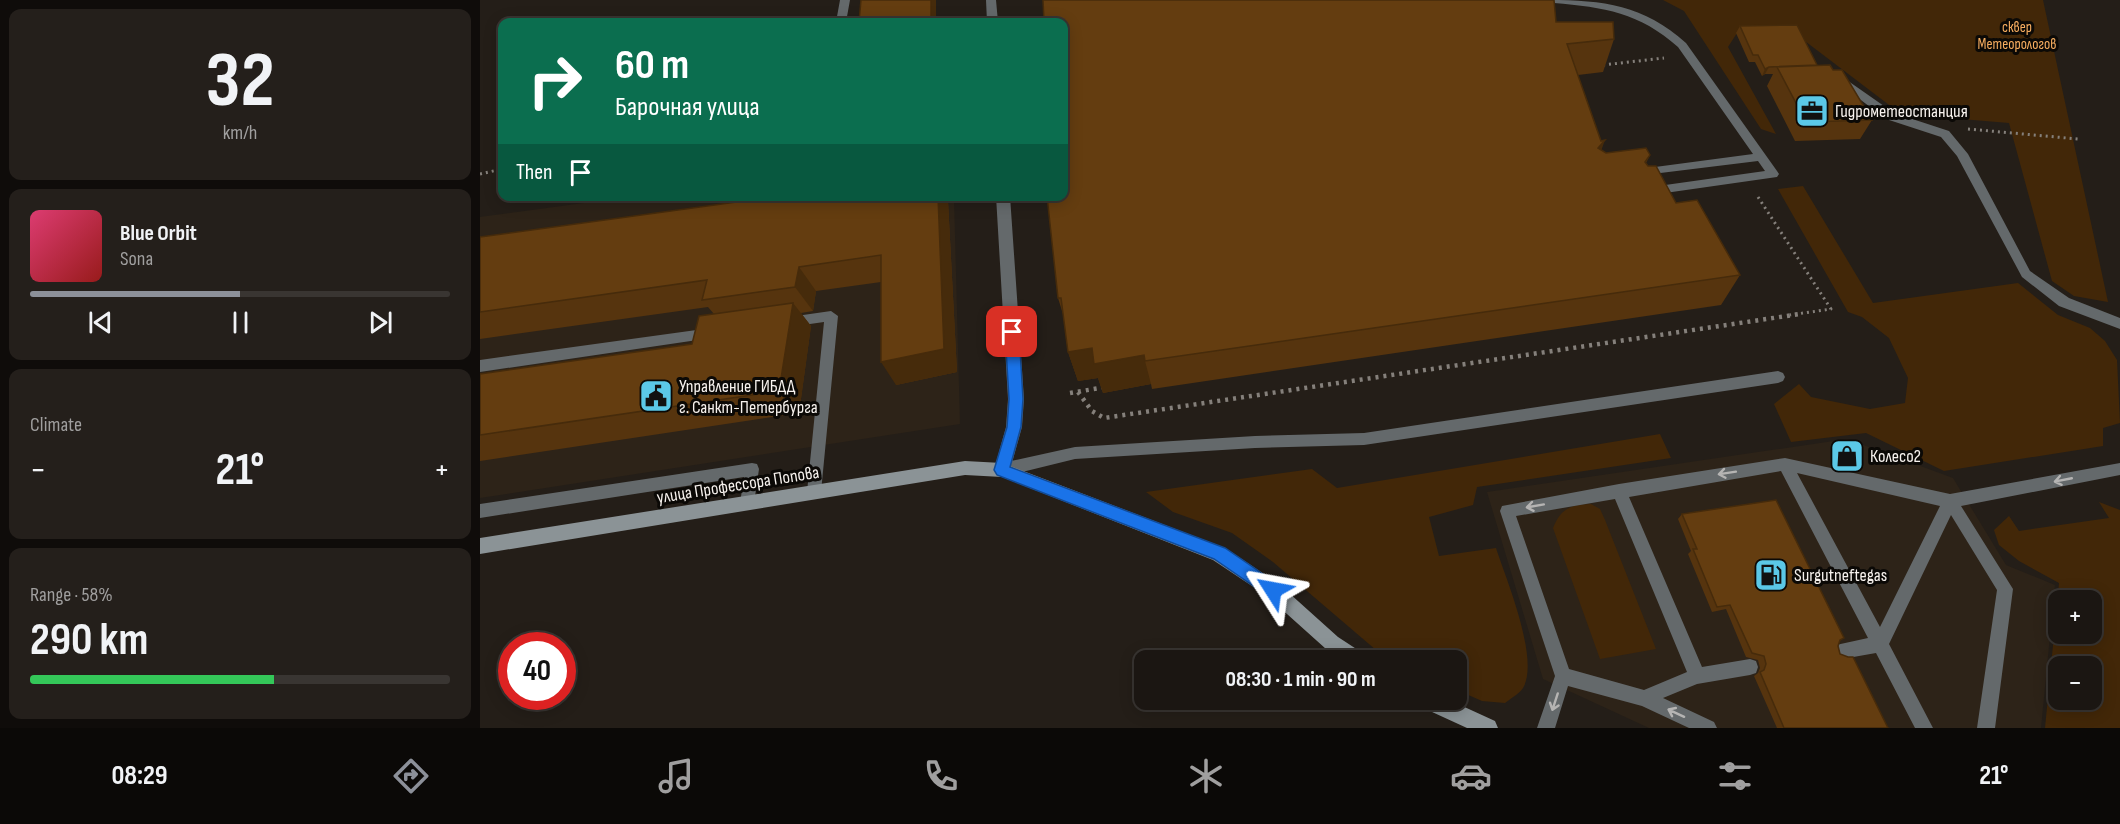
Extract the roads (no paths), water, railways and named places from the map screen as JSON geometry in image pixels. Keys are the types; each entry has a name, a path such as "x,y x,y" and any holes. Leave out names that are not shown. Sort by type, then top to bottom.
{"street":[{"path":"991,0 993,18"},
{"path":"1002,470 1014,427 1016,399 1003,201"},
{"name":"улица Профессора Попова","path":"480,546 965,468 1002,470 1220,554 1273,590 1343,650"},
{"path":"1450,710 1488,728"}],"lane":[{"path":"842,18 845,0"},
{"path":"1554,0 1596,3 1626,10 1659,25 1672,34 1773,174 1639,193"},
{"path":"1827,78 1837,77 1890,116 1945,134 1962,154 2026,274 2064,302 2120,324"},
{"path":"1627,174 1761,157"},
{"path":"773,324 831,316 814,492"},
{"path":"480,366 726,331"},
{"path":"1002,470 1075,453 1255,442 1364,439 1778,377"},
{"path":"1785,464 1924,728"},
{"path":"1546,728 1563,676 1507,511 1785,464 1950,501 2120,469"},
{"path":"480,511 752,469 747,503"},
{"path":"1619,491 1697,676"},
{"path":"1880,644 1950,501"},
{"path":"1950,501 2005,589 1986,728"},
{"path":"1842,651 1880,644"},
{"path":"1644,698 1697,676 1750,667"},
{"path":"1563,676 1644,698 1708,728"}],"place":[{"name":"Гидрометеостанция","path":"1812,111"},
{"name":"Управление ГИБДД г. Санкт-Петербурга","path":"656,396"},
{"name":"Колесо2","path":"1847,456"},
{"name":"Surgutneftegas","path":"1771,575"}],"park label":[{"name":"сквер Метеорологов","path":"2017,36"}]}
